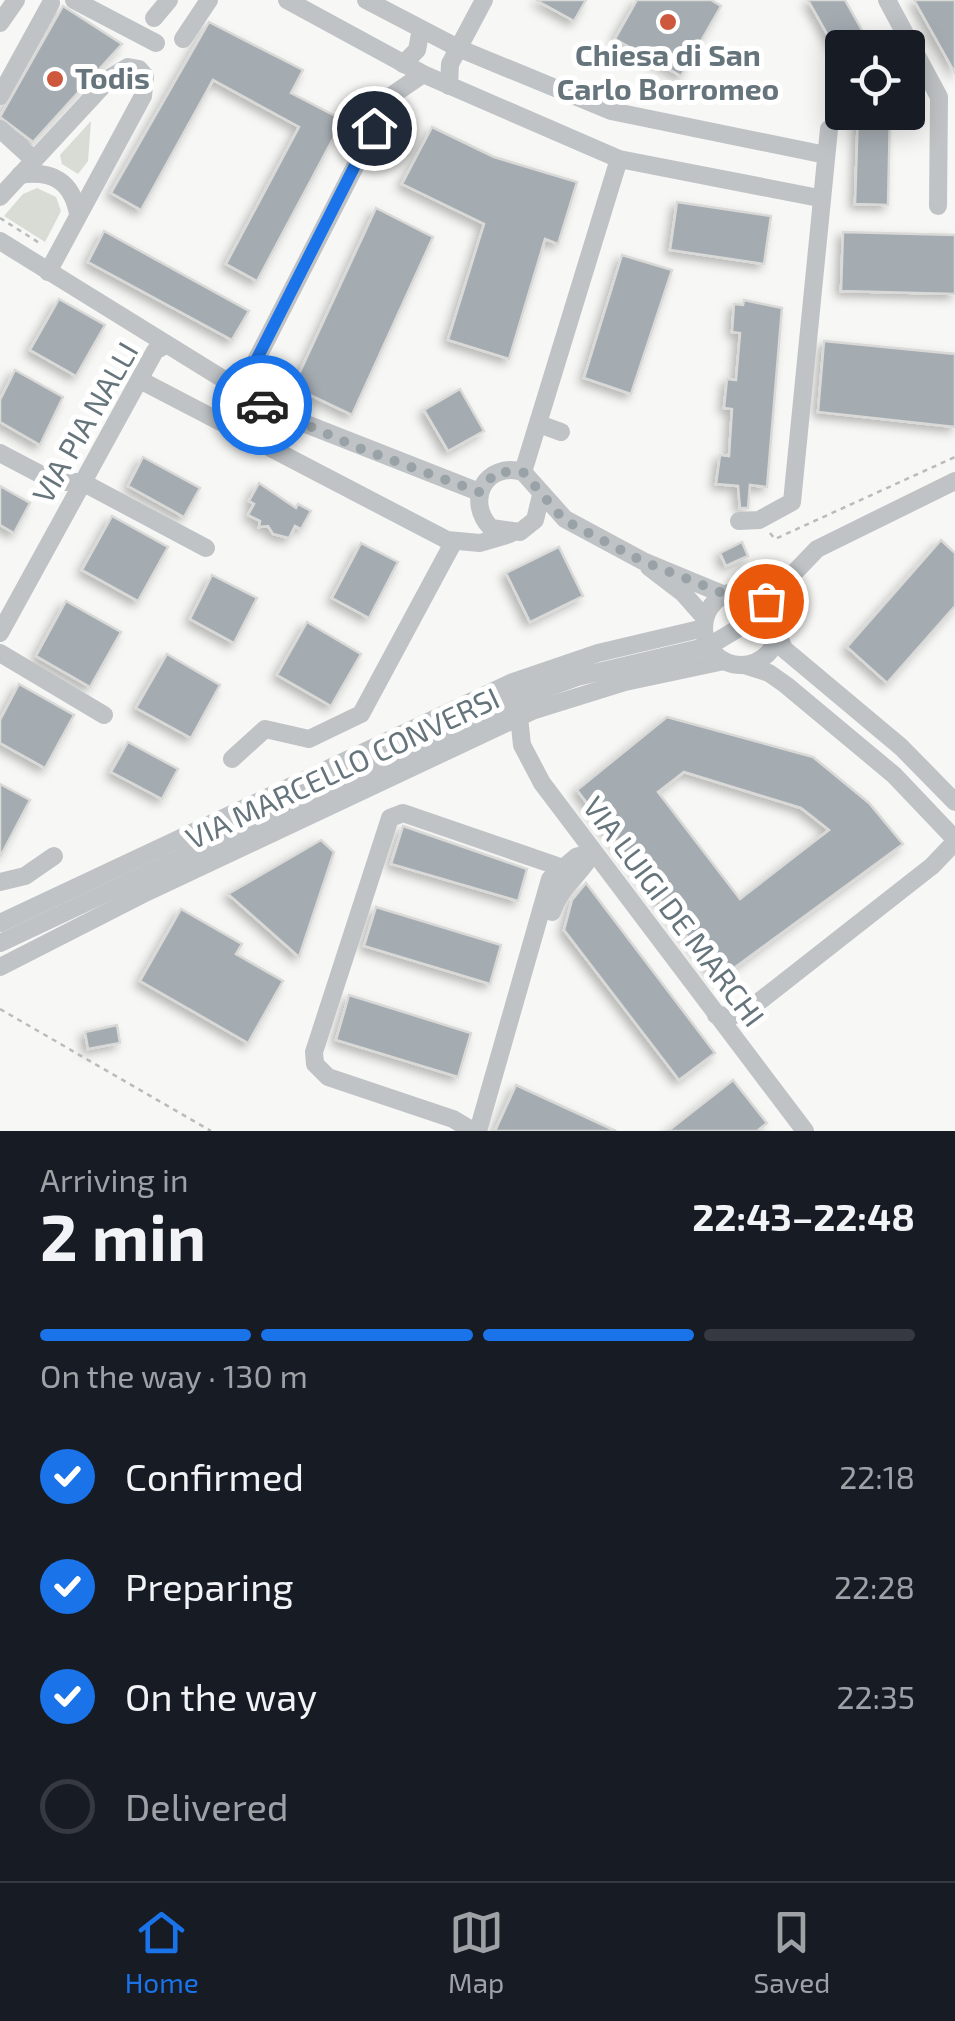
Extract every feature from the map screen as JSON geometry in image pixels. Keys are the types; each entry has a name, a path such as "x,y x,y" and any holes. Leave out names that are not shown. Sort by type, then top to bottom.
{"street":[{"path":"0,23 16,0"},
{"path":"74,0 156,43"},
{"path":"154,18 169,0"},
{"path":"182,38 209,0"},
{"path":"287,0 403,64 619,159 820,198"},
{"path":"366,0 458,48 625,116 826,155"},
{"path":"450,86 450,64 484,0"},
{"path":"888,0 939,98 938,206"},
{"path":"0,96 51,3"},
{"path":"403,64 417,50 421,29"},
{"path":"0,196 116,72 132,66 142,72 143,96 48,272"},
{"path":"240,392 391,96 424,74"},
{"path":"0,128 34,160"},
{"path":"739,521 759,520 792,502 830,130"},
{"path":"523,472 619,159"},
{"path":"20,176 44,174 60,179 72,193 78,214"},
{"path":"0,241 240,392 322,434 479,492"},
{"name":"VIA PIA NALLI","path":"0,634 155,351 164,346"},
{"path":"140,380 454,543 480,543 510,534 536,520 564,520"},
{"path":"539,424 562,432"},
{"path":"0,453 55,482 82,482 206,548"},
{"path":"479,492 496,472 523,472"},
{"path":"523,472 564,520 645,562 725,594 747,592 766,601 776,618 784,649 900,746 955,802"},
{"path":"706,631 744,624 824,544 955,481"},
{"path":"479,492 484,521 510,534"},
{"path":"536,520 541,495"},
{"path":"232,759 265,729 309,739 361,714 454,543"},
{"path":"645,562 706,631 724,661 769,673 800,696 894,775 955,840 932,866 751,1008 732,1016 716,1015"},
{"path":"706,631 725,594"},
{"name":"VIA MARCELLO CONVERSI","path":"0,924 512,682 598,653 706,631"},
{"name":"VIA MARCELLO CONVERSI","path":"0,943 517,699 706,631"},
{"path":"744,665 766,656 778,634"},
{"path":"0,654 104,715"},
{"name":"VIA MARCELLO CONVERSI","path":"0,967 147,892 519,716 608,687 724,661"},
{"name":"VIA LUIGI DE MARCHI","path":"519,716 522,745 542,783 805,1131"},
{"path":"478,1131 328,1077 315,1064 314,1052 390,818 403,812 560,867"},
{"path":"478,1131 550,878 560,867 593,852"},
{"path":"478,1131 555,903 562,887 580,874 593,852"},
{"path":"0,882 24,876 54,856"}],"path":[{"path":"0,218 57,254"},
{"path":"759,520 776,539 955,457"},
{"path":"0,1009 211,1131"}],"shaded area":[{"path":"91,121 88,161 78,174 62,164 60,155"},
{"path":"37,188 56,197 61,211 45,242 4,216 23,194"}],"building":[{"name":"Chiesa di San Carlo Borromeo","path":"536,0 586,0 574,21"},
{"name":"Chiesa di San Carlo Borromeo","path":"637,0 711,0 721,6 681,76 615,39"},
{"path":"808,0 845,0 862,30 825,30"},
{"path":"914,0 955,0 955,73"},
{"name":"Todis","path":"63,6 122,44 33,142 0,117"},
{"path":"209,22 303,70 291,93 343,120 257,281 226,264 299,127 213,80 141,210 111,193"},
{"path":"432,127 494,157 577,182 558,244 545,239 509,359 448,340 484,224 402,184"},
{"path":"857,130 890,130 888,205 855,204"},
{"path":"677,202 771,216 764,264 670,250"},
{"path":"376,208 433,237 352,415 293,387"},
{"path":"104,231 249,311 232,340 88,262"},
{"path":"843,232 955,235 955,294 841,291"},
{"path":"622,255 672,270 631,394 584,378"},
{"path":"59,299 105,325 76,376 30,350"},
{"path":"744,300 782,308 767,487 750,485 748,508 740,508 738,486 716,484 720,455 729,456 732,409 724,408 727,379 736,380 740,333 732,332 734,304 743,305"},
{"path":"824,341 955,354 955,427 818,412"},
{"path":"15,370 63,397 40,445 0,422 0,400"},
{"path":"460,389 484,431 448,451 424,410"},
{"path":"143,457 200,488 184,517 128,486"},
{"path":"259,483 296,508 298,504 311,511 301,529 295,526 289,538 273,534 268,526 259,527 260,521 248,515 254,504 249,501"},
{"path":"0,486 30,503 14,533 0,525"},
{"path":"112,516 168,547 138,601 82,570"},
{"path":"941,540 955,553 955,606 887,683 847,647"},
{"path":"742,542 748,556 726,566 720,553"},
{"path":"361,543 398,562 369,618 332,598"},
{"path":"559,547 583,596 530,622 506,573"},
{"path":"212,575 257,598 234,643 190,619"},
{"path":"66,601 121,632 90,687 36,656"},
{"path":"307,622 361,654 331,706 277,675"},
{"path":"167,654 220,685 191,738 136,708"},
{"path":"19,684 74,715 45,768 0,743 0,720"},
{"path":"667,717 813,757 869,803 903,844 719,979 577,790","holes":["684,772 801,808 829,830 740,899 658,792"]},
{"path":"128,742 178,769 162,799 111,772"},
{"path":"0,784 30,800 0,857"},
{"path":"403,826 527,869 518,901 391,864"},
{"path":"321,840 334,852 299,957 228,894"},
{"path":"586,883 715,1053 679,1080 564,930 572,900"},
{"path":"376,907 501,945 490,984 364,946"},
{"path":"181,909 242,944 236,954 283,981 248,1043 140,981"},
{"path":"349,995 471,1033 458,1077 336,1040"},
{"path":"117,1025 120,1043 88,1049 85,1032"},
{"path":"733,1080 767,1123 757,1131 668,1131"},
{"path":"516,1085 616,1131 495,1131"}],"way so far":[{"path":"262,405 322,434 479,492 496,472 523,472 564,520 690,582 725,594 747,592 766,601"}],"place":[{"name":"Chiesa di San Carlo Borromeo","path":"668,22"},
{"name":"Todis","path":"55,79"}],"route":[{"path":"262,405 240,392 374,128"}]}
